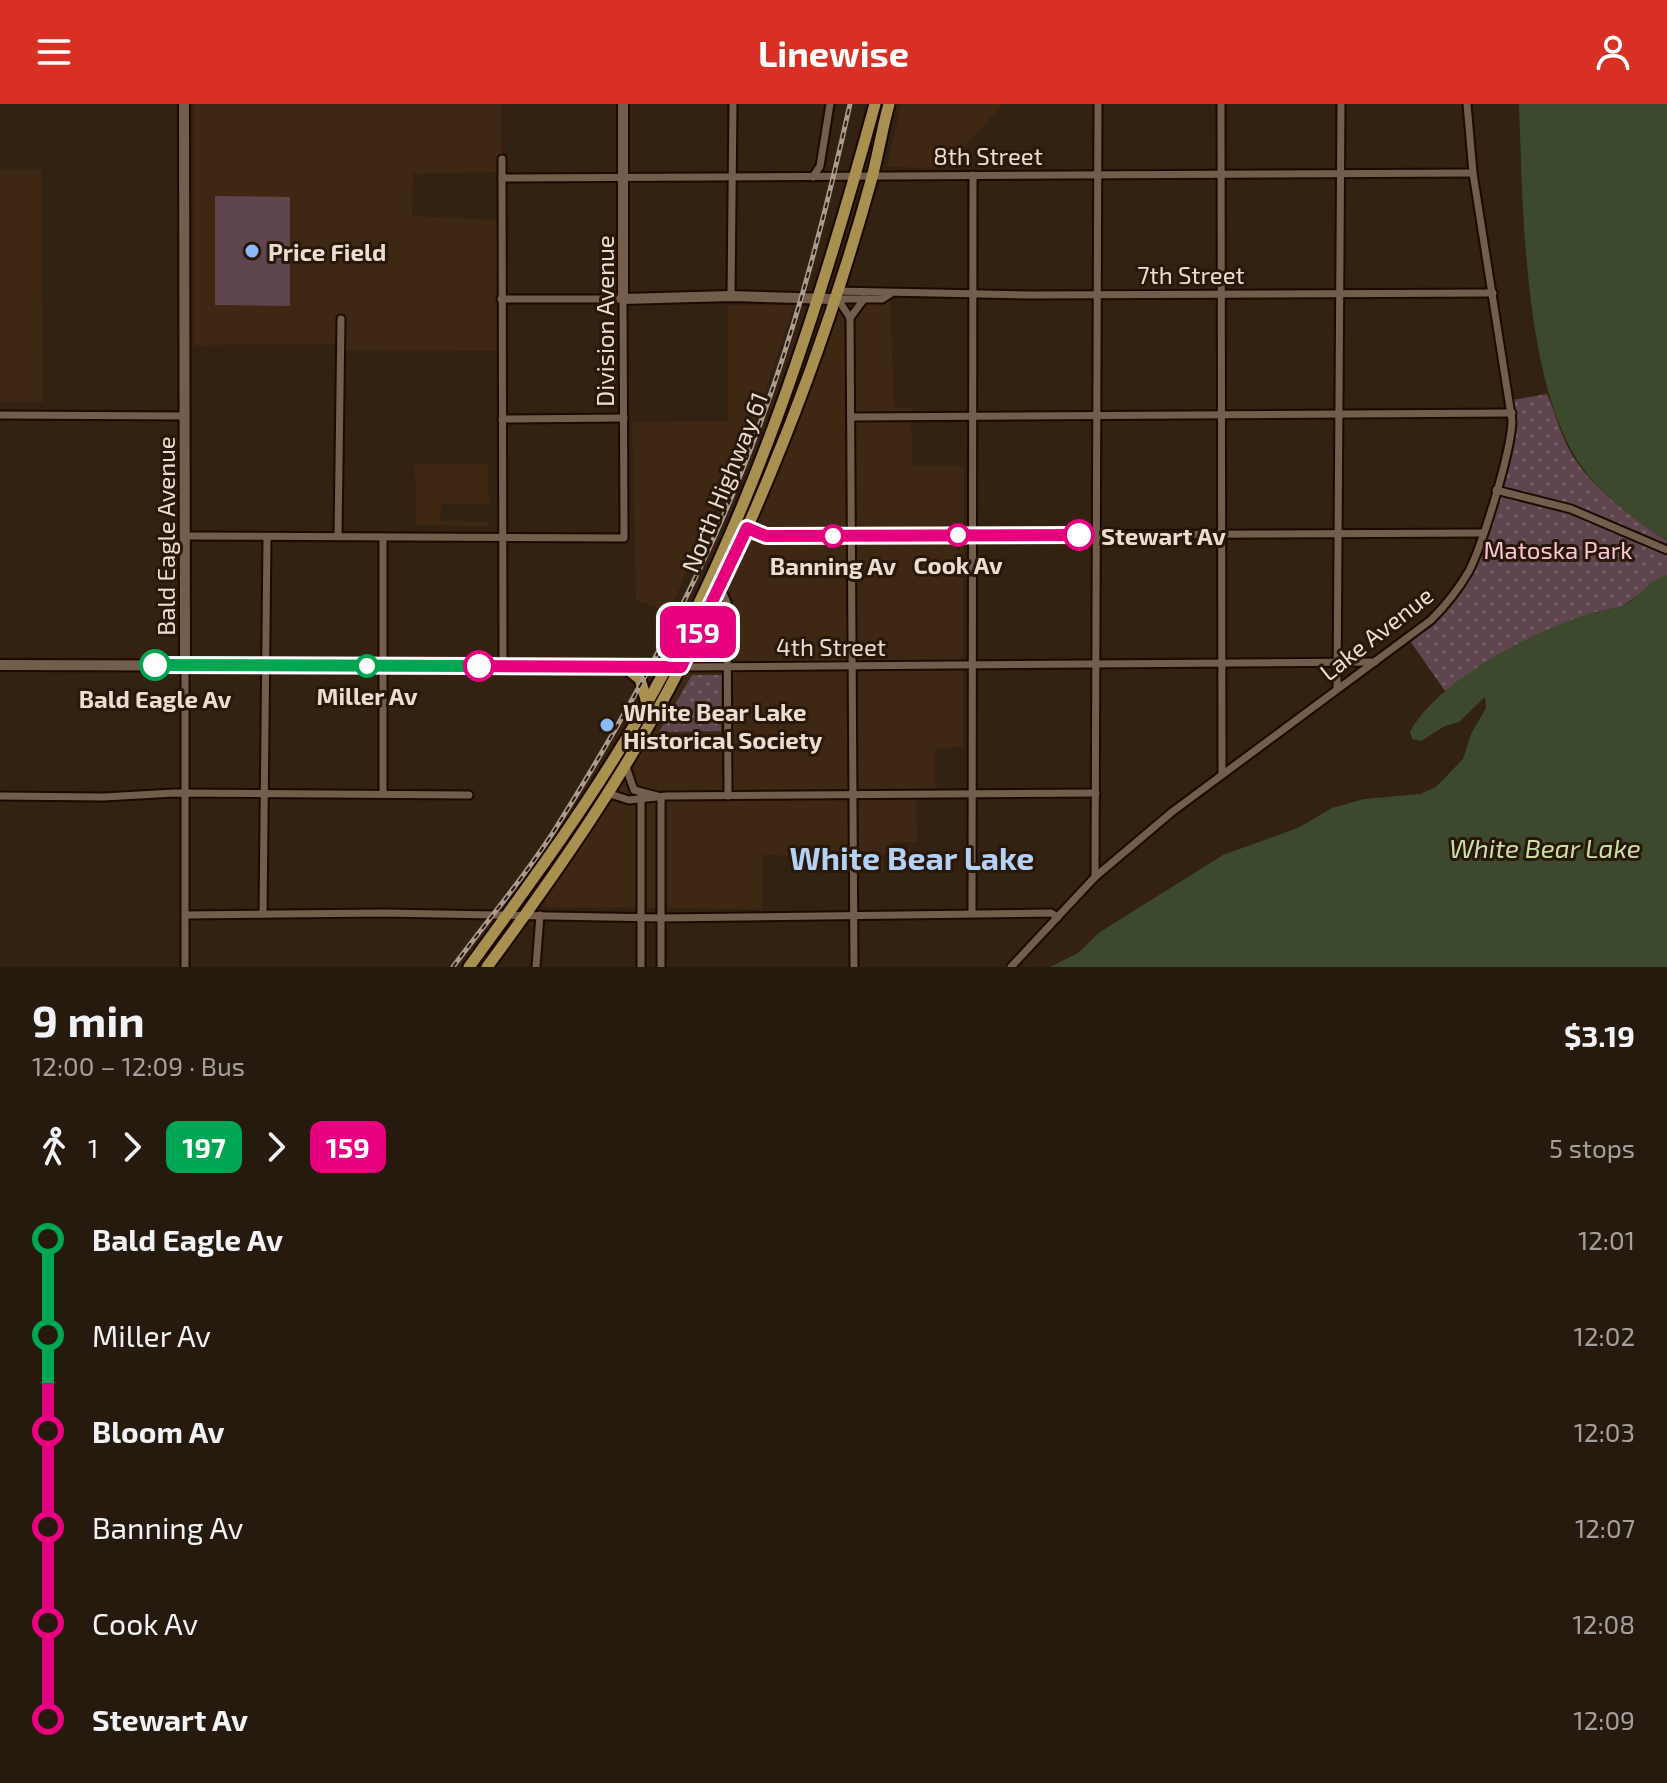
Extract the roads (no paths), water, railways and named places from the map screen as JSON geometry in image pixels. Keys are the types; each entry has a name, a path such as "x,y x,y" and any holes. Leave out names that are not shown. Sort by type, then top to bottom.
{"main road":[{"name":"North Highway 61","path":"469,967 604,771 667,667 740,508 818,298 875,104"},
{"name":"North Highway 61","path":"487,967 607,793 681,667 720,587 747,528 836,297 872,177 889,104"},
{"path":"740,508 740,519 747,528"},
{"path":"624,666 640,679 647,703"},
{"path":"604,771 607,793"}],"street":[{"name":"Bald Eagle Avenue","path":"184,104 185,967"},
{"name":"Division Avenue","path":"502,537 624,538 623,104"},
{"path":"731,296 733,104"},
{"path":"813,177 820,166 830,104"},
{"path":"1095,877 1098,104"},
{"path":"1221,104 1219,533 1222,773"},
{"path":"1337,689 1341,104"},
{"name":"Lake Avenue","path":"1011,967 1095,877 1222,773 1375,662 1446,605 1471,567 1512,434 1512,413 1473,173 1467,104"},
{"path":"502,159 503,665"},
{"name":"8th Street","path":"502,178 1473,173"},
{"path":"972,913 973,175"},
{"name":"7th Street","path":"501,299 818,298 890,294 1493,293"},
{"name":"7th Street","path":"836,297 882,299 890,294"},
{"path":"836,297 850,318 854,967"},
{"path":"850,318 864,299"},
{"path":"338,535 341,319"},
{"path":"852,417 1512,413"},
{"path":"0,415 184,416"},
{"path":"502,419 624,418"},
{"path":"1496,490 1571,509 1667,550"},
{"path":"747,528 766,536 1482,533"},
{"path":"185,536 502,537"},
{"path":"383,537 383,794"},
{"path":"263,914 267,793 267,538"},
{"path":"720,587 727,602 728,796"},
{"name":"4th Street","path":"0,665 681,667 1375,662"},
{"path":"625,763 629,784 640,797 641,967"},
{"path":"0,796 104,797 184,793 469,795"},
{"path":"607,793 661,797 1096,793"},
{"path":"661,797 661,967"},
{"path":"185,915 661,918 1051,913 1058,917"},
{"path":"536,967 540,915"}],"water":[{"path":"1519,104 1667,104 1667,541 1622,509 1592,481 1564,435 1549,393 1530,294"},
{"name":"White Bear Lake","path":"1667,575 1667,967 1050,967 1078,953 1100,932 1223,855 1300,827 1332,808 1364,799 1420,794 1436,787 1463,759 1471,734 1486,708 1485,697 1459,722 1445,726 1421,741 1412,739 1410,732 1443,693 1517,644 1569,621 1622,606"}],"railway":[{"path":"453,967 554,831 631,702 700,568 758,430 789,339 816,246 850,104"}],"place":[{"name":"Price Field","path":"252,251"},
{"name":"Cook Av","path":"958,535"},
{"name":"Stewart Av","path":"1079,535"},
{"name":"Banning Av","path":"833,536"},
{"name":"Bald Eagle Av","path":"155,665"},
{"name":"Miller Av","path":"367,666"},
{"name":"White Bear Lake Historical Society","path":"607,725"}],"district":[{"name":"White Bear Lake","path":"912,857"}],"park label":[{"name":"Matoska Park","path":"1558,549"}]}
